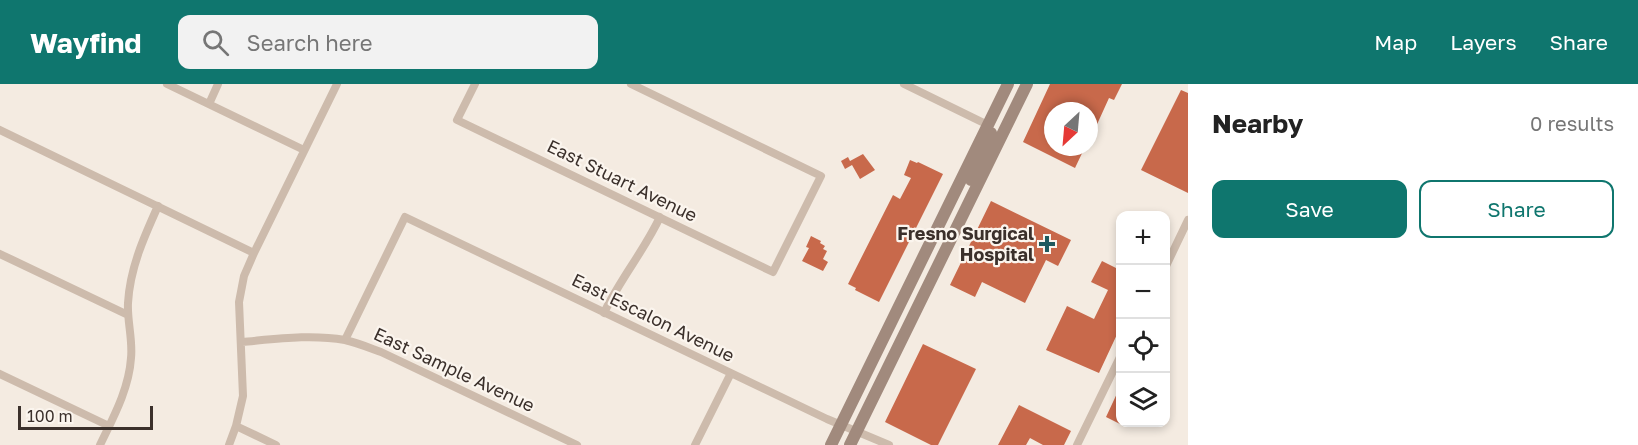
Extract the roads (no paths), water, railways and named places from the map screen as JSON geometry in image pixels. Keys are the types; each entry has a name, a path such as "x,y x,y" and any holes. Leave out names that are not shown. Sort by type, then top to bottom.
{"main road":[{"path":"831,445 1008,84"},
{"path":"850,445 1027,84"},
{"path":"960,219 957,215 958,208 992,133 988,125"}],"street":[{"path":"167,84 304,150"},
{"path":"208,104 218,84"},
{"path":"229,445 243,396 239,302 244,276 337,84"},
{"name":"East Stuart Avenue","path":"475,84 457,120 773,272 821,176 631,84"},
{"path":"904,84 988,125"},
{"path":"0,130 254,252"},
{"path":"100,445 124,390 131,358 128,315 130,287 135,261 158,206"},
{"path":"604,313 621,280 647,243 660,217"},
{"name":"East Escalon Avenue","path":"345,340 405,218 730,373 889,445"},
{"path":"1166,265 1188,220"},
{"path":"0,254 128,315"},
{"name":"East Sample Avenue","path":"242,342 292,337 345,340 381,352 577,445"},
{"path":"1077,445 1116,365"},
{"path":"695,445 730,373"},
{"path":"0,374 109,426"},
{"path":"236,426 276,445"}],"place":[{"name":"Fresno Surgical Hospital","path":"1047,244"}]}
